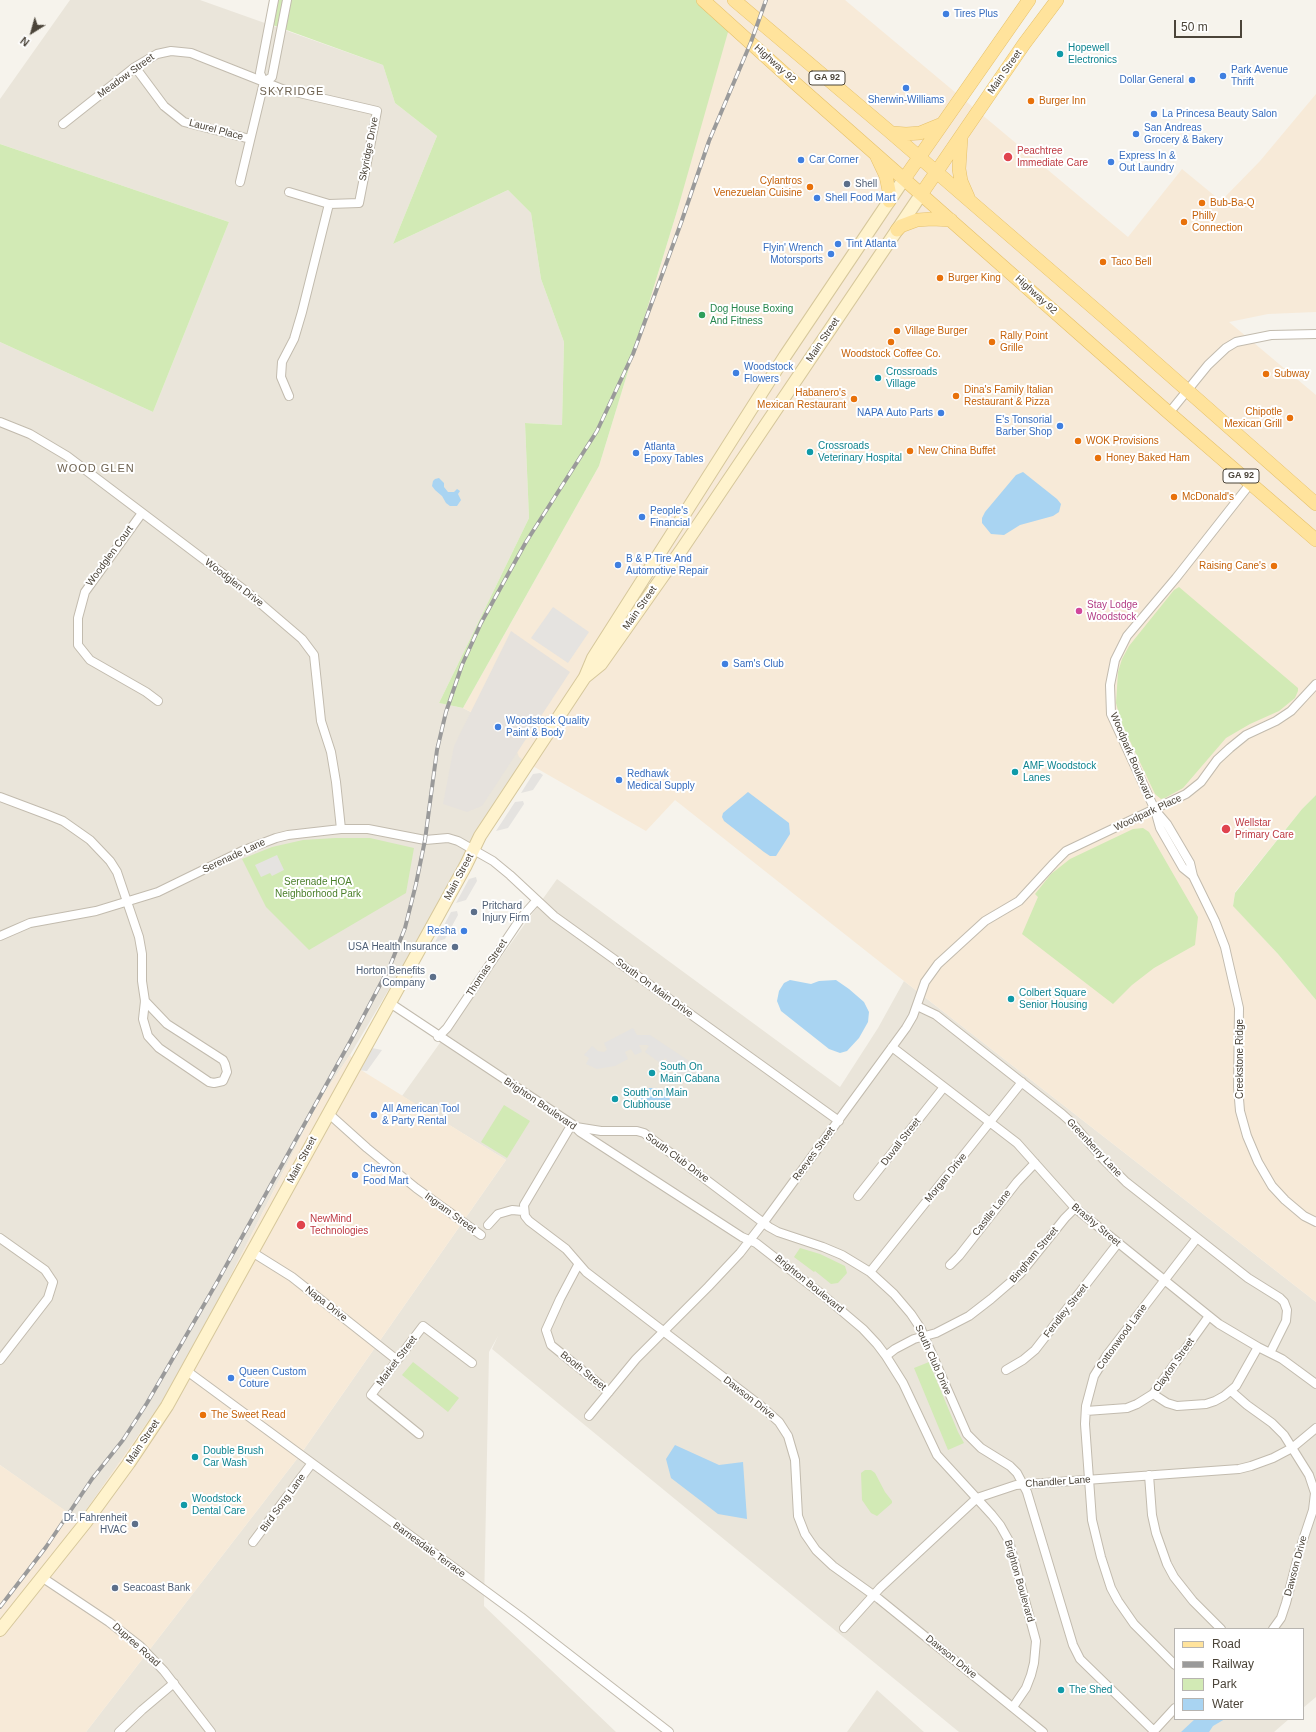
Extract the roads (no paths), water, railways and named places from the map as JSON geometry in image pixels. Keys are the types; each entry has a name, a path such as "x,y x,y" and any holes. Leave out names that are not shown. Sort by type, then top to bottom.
{"main road":[{"name":"Highway 92","path":"703,0 1169,413 1316,540"},
{"name":"GA 92","path":"734,0 893,133 1316,504"},
{"name":"Main Street","path":"0,1630 43,1578 86,1522 138,1450 167,1406 486,826 586,677 593,658 806,324 904,178 1029,0"},
{"name":"Main Street","path":"586,677 601,664 639,610 720,493 961,135 1027,39 1057,0"},
{"path":"893,133 920,133 942,124"},
{"path":"961,135 959,153 960,175 970,200"},
{"path":"873,151 886,176 889,201"},
{"path":"897,230 902,226 917,220 951,220"}],"street":[{"path":"240,182 264,82 260,73 274,0"},
{"path":"264,82 272,77 287,0"},
{"name":"Meadow Street","path":"63,124 135,67 157,54 171,52 191,53 264,82"},
{"name":"Laurel Place","path":"135,67 164,106 184,122 250,139"},
{"name":"Skyridge Drive","path":"264,82 282,89 377,111 359,203 329,204 289,192"},
{"path":"289,396 280,377 282,362 294,339 300,319 329,204"},
{"path":"1169,413 1217,356 1236,342 1271,335 1316,334"},
{"name":"Woodglen Drive","path":"0,422 30,434 67,456 247,592 302,639 314,655 321,721 331,752 336,782 340,829"},
{"name":"Woodpark Boulevard","path":"1155,810 1111,714 1110,685 1115,660 1127,636 1180,574 1250,484"},
{"name":"Woodglen Court","path":"142,513 85,592 78,618 78,646 90,660 146,692 158,701"},
{"name":"Woodpark Place","path":"1030,890 1044,873 1066,851 1186,794 1201,782 1217,760 1230,748 1246,735 1276,721 1291,711 1316,684"},
{"path":"0,797 48,814 90,840 101,850 117,872 139,937 142,954 142,981 145,1000 143,1019 144,1028 153,1043 209,1082 214,1083 222,1081 227,1072 223,1060 167,1024 145,1000"},
{"name":"Creekstone Ridge","path":"1155,810 1160,828 1183,868 1193,876 1215,921 1225,947 1238,997 1240,1022 1238,1087 1240,1111 1247,1136 1258,1162 1272,1186 1285,1200 1304,1216 1316,1222"},
{"name":"Serenade Lane","path":"0,936 30,923 96,911 128,902 172,886 242,851 276,838 340,829 380,831 425,840 448,838 458,841 474,850"},
{"name":"South On Main Drive","path":"474,850 501,868 554,916 839,1121"},
{"name":"Reeves Street","path":"589,1416 636,1359 708,1288 750,1241 906,1028 917,1006 925,982 938,964 985,921 1018,901 1030,890"},
{"name":"Thomas Street","path":"438,1037 447,1028 521,918 536,900"},
{"name":"Brighton Boulevard","path":"390,1003 438,1037 574,1126 586,1136 781,1262 863,1329 886,1356 903,1383 942,1463 977,1498 1000,1525 1009,1541 1036,1641 1031,1675 1026,1688 1013,1707"},
{"name":"Greenberry Lane","path":"917,1006 936,1015 1022,1082 1072,1123 1103,1159 1126,1182 1248,1278 1284,1302 1287,1310 1286,1321 1270,1353"},
{"name":"Brashy Street","path":"892,1047 1016,1143 1035,1163 1061,1195 1118,1244 1219,1324 1282,1359 1316,1384"},
{"name":"Morgan Drive","path":"870,1272 991,1123 1022,1082"},
{"name":"Duvall Street","path":"858,1196 944,1087"},
{"name":"Ingram Street","path":"328,1113 367,1148 416,1188 481,1235"},
{"path":"488,1225 498,1214 512,1210 523,1211 524,1205 574,1126"},
{"name":"South Club Drive","path":"574,1126 601,1131 632,1131 644,1133 778,1232 834,1251 870,1272 904,1305 925,1336 967,1434 981,1448 1010,1466 1028,1492 1071,1641 1076,1652 1085,1665 1153,1731"},
{"name":"Castile Lane","path":"950,1265 1017,1182 1035,1163"},
{"name":"Bingham Street","path":"886,1356 895,1349 914,1339 936,1332 969,1316 1009,1286 1075,1208"},
{"name":"Dawson Drive","path":"523,1211 529,1221 566,1249 578,1265 761,1406 779,1422 788,1436 793,1452 798,1516 805,1534 816,1550 833,1566 873,1595 1043,1732"},
{"path":"0,1238 45,1270 53,1282 48,1298 0,1360"},
{"name":"Cottonwood Lane","path":"1174,1664 1134,1624 1118,1601 1112,1588 1094,1531 1088,1480 1086,1411 1090,1387 1099,1367 1197,1238"},
{"name":"Fendley Street","path":"1006,1370 1023,1360 1035,1350 1118,1244"},
{"name":"Napa Drive","path":"252,1252 292,1277 397,1360"},
{"name":"Booth Street","path":"578,1265 546,1330 551,1346 609,1392"},
{"name":"Clayton Street","path":"1086,1411 1128,1408 1153,1394 1209,1316"},
{"name":"Market Street","path":"419,1434 371,1395 397,1360 423,1326 472,1363"},
{"path":"1153,1394 1167,1403 1177,1406 1206,1404 1215,1401 1231,1390 1242,1377 1258,1347"},
{"name":"Barnesdale Terrace","path":"186,1372 521,1617 670,1732"},
{"name":"Dawson Drive","path":"1231,1390 1247,1405 1279,1429 1309,1475 1315,1493 1315,1501 1310,1520 1300,1549 1286,1603 1281,1618 1274,1628"},
{"name":"Chandler Lane","path":"844,1628 873,1595 908,1560 977,1498 1009,1486 1023,1484 1149,1476 1251,1466 1273,1458 1292,1448 1316,1428"},
{"name":"Bird Song Lane","path":"253,1542 312,1463"},
{"path":"1149,1476 1152,1515 1156,1533 1167,1564 1174,1577 1193,1601 1220,1628"},
{"name":"Dupree Road","path":"43,1578 125,1634 153,1658 211,1732"},
{"path":"119,1732 174,1683"},
{"path":"1153,1731 1174,1709"}],"water":[{"path":"1023,472 1057,499 1061,504 1059,512 1053,516 1020,525 1004,535 991,534 982,523 982,518 985,512 1016,475"},
{"path":"439,478 444,483 444,487 448,492 454,492 457,489 460,491 458,494 461,500 457,506 450,506 446,503 442,496 432,486 433,481"},
{"path":"748,792 789,823 790,834 776,856 770,856 764,852 724,821 722,817 723,813"},
{"path":"790,980 811,984 819,981 836,980 864,1002 869,1012 868,1022 859,1038 847,1051 840,1053 829,1049 781,1011 777,1001 779,991 784,983"},
{"path":"640,1088 642,1091 645,1091 648,1088 656,1088 659,1090 669,1088 670,1106 637,1108 637,1089"},
{"path":"675,1445 719,1465 743,1462 747,1519 718,1514 671,1478 666,1459"},
{"path":"1194,1720 1223,1720 1213,1726 1209,1732 1181,1732"}],"railway":[{"path":"0,1607 46,1547 92,1479 123,1440 147,1403 216,1284 351,1040 390,966 405,928 416,884 425,840 437,750 446,712 462,665 481,623 526,542 597,431 633,354 709,141 751,42 766,0"}],"place":[{"name":"Tires Plus","path":"946,14"},
{"name":"Hopewell Electronics","path":"1060,54"},
{"name":"Park Avenue Thrift","path":"1223,76"},
{"name":"Dollar General","path":"1192,80"},
{"name":"Sherwin-Williams","path":"906,88"},
{"name":"Burger Inn","path":"1031,101"},
{"name":"La Princesa Beauty Salon","path":"1154,114"},
{"name":"San Andreas Grocery & Bakery","path":"1136,134"},
{"name":"Peachtree Immediate Care","path":"1008,157"},
{"name":"Car Corner","path":"801,160"},
{"name":"Express In & Out Laundry","path":"1111,162"},
{"name":"Shell","path":"847,184"},
{"name":"Cylantros Venezuelan Cuisine","path":"810,187"},
{"name":"Shell Food Mart","path":"817,198"},
{"name":"Bub-Ba-Q","path":"1202,203"},
{"name":"Philly Connection","path":"1184,222"},
{"name":"Tint Atlanta","path":"838,244"},
{"name":"Flyin' Wrench Motorsports","path":"831,254"},
{"name":"Taco Bell","path":"1103,262"},
{"name":"Burger King","path":"940,278"},
{"name":"Dog House Boxing And Fitness","path":"702,315"},
{"name":"Village Burger","path":"897,331"},
{"name":"Woodstock Coffee Co.","path":"891,342"},
{"name":"Rally Point Grille","path":"992,342"},
{"name":"Woodstock Flowers","path":"736,373"},
{"name":"Subway","path":"1266,374"},
{"name":"Crossroads Village","path":"878,378"},
{"name":"Dina's Family Italian Restaurant & Pizza","path":"956,396"},
{"name":"Habanero's Mexican Restaurant","path":"854,399"},
{"name":"NAPA Auto Parts","path":"941,413"},
{"name":"Chipotle Mexican Grill","path":"1290,418"},
{"name":"E's Tonsorial Barber Shop","path":"1060,426"},
{"name":"WOK Provisions","path":"1078,441"},
{"name":"New China Buffet","path":"910,451"},
{"name":"Crossroads Veterinary Hospital","path":"810,452"},
{"name":"Atlanta Epoxy Tables","path":"636,453"},
{"name":"Honey Baked Ham","path":"1098,458"},
{"name":"McDonald's","path":"1174,497"},
{"name":"People's Financial","path":"642,517"},
{"name":"B & P Tire And Automotive Repair","path":"618,565"},
{"name":"Raising Cane's","path":"1274,566"},
{"name":"Stay Lodge Woodstock","path":"1079,611"},
{"name":"Sam's Club","path":"725,664"},
{"name":"Woodstock Quality Paint & Body","path":"498,727"},
{"name":"AMF Woodstock Lanes","path":"1015,772"},
{"name":"Redhawk Medical Supply","path":"619,780"},
{"name":"Wellstar Primary Care","path":"1226,829"},
{"name":"Pritchard Injury Firm","path":"474,912"},
{"name":"Resha","path":"464,931"},
{"name":"USA Health Insurance","path":"455,947"},
{"name":"Horton Benefits Company","path":"433,977"},
{"name":"Colbert Square Senior Housing","path":"1011,999"},
{"name":"South On Main Cabana","path":"652,1073"},
{"name":"South on Main Clubhouse","path":"615,1099"},
{"name":"All American Tool & Party Rental","path":"374,1115"},
{"name":"Chevron Food Mart","path":"355,1175"},
{"name":"NewMind Technologies","path":"301,1225"},
{"name":"Queen Custom Coture","path":"231,1378"},
{"name":"The Sweet Read","path":"203,1415"},
{"name":"Double Brush Car Wash","path":"195,1457"},
{"name":"Woodstock Dental Care","path":"184,1505"},
{"name":"Dr. Fahrenheit HVAC","path":"135,1524"},
{"name":"Seacoast Bank","path":"115,1588"},
{"name":"The Shed","path":"1061,1690"}],"district":[{"name":"SKYRIDGE","path":"292,92"},
{"name":"WOOD GLEN","path":"96,469"}],"park label":[{"name":"Serenade HOA Neighborhood Park","path":"318,888"}]}
